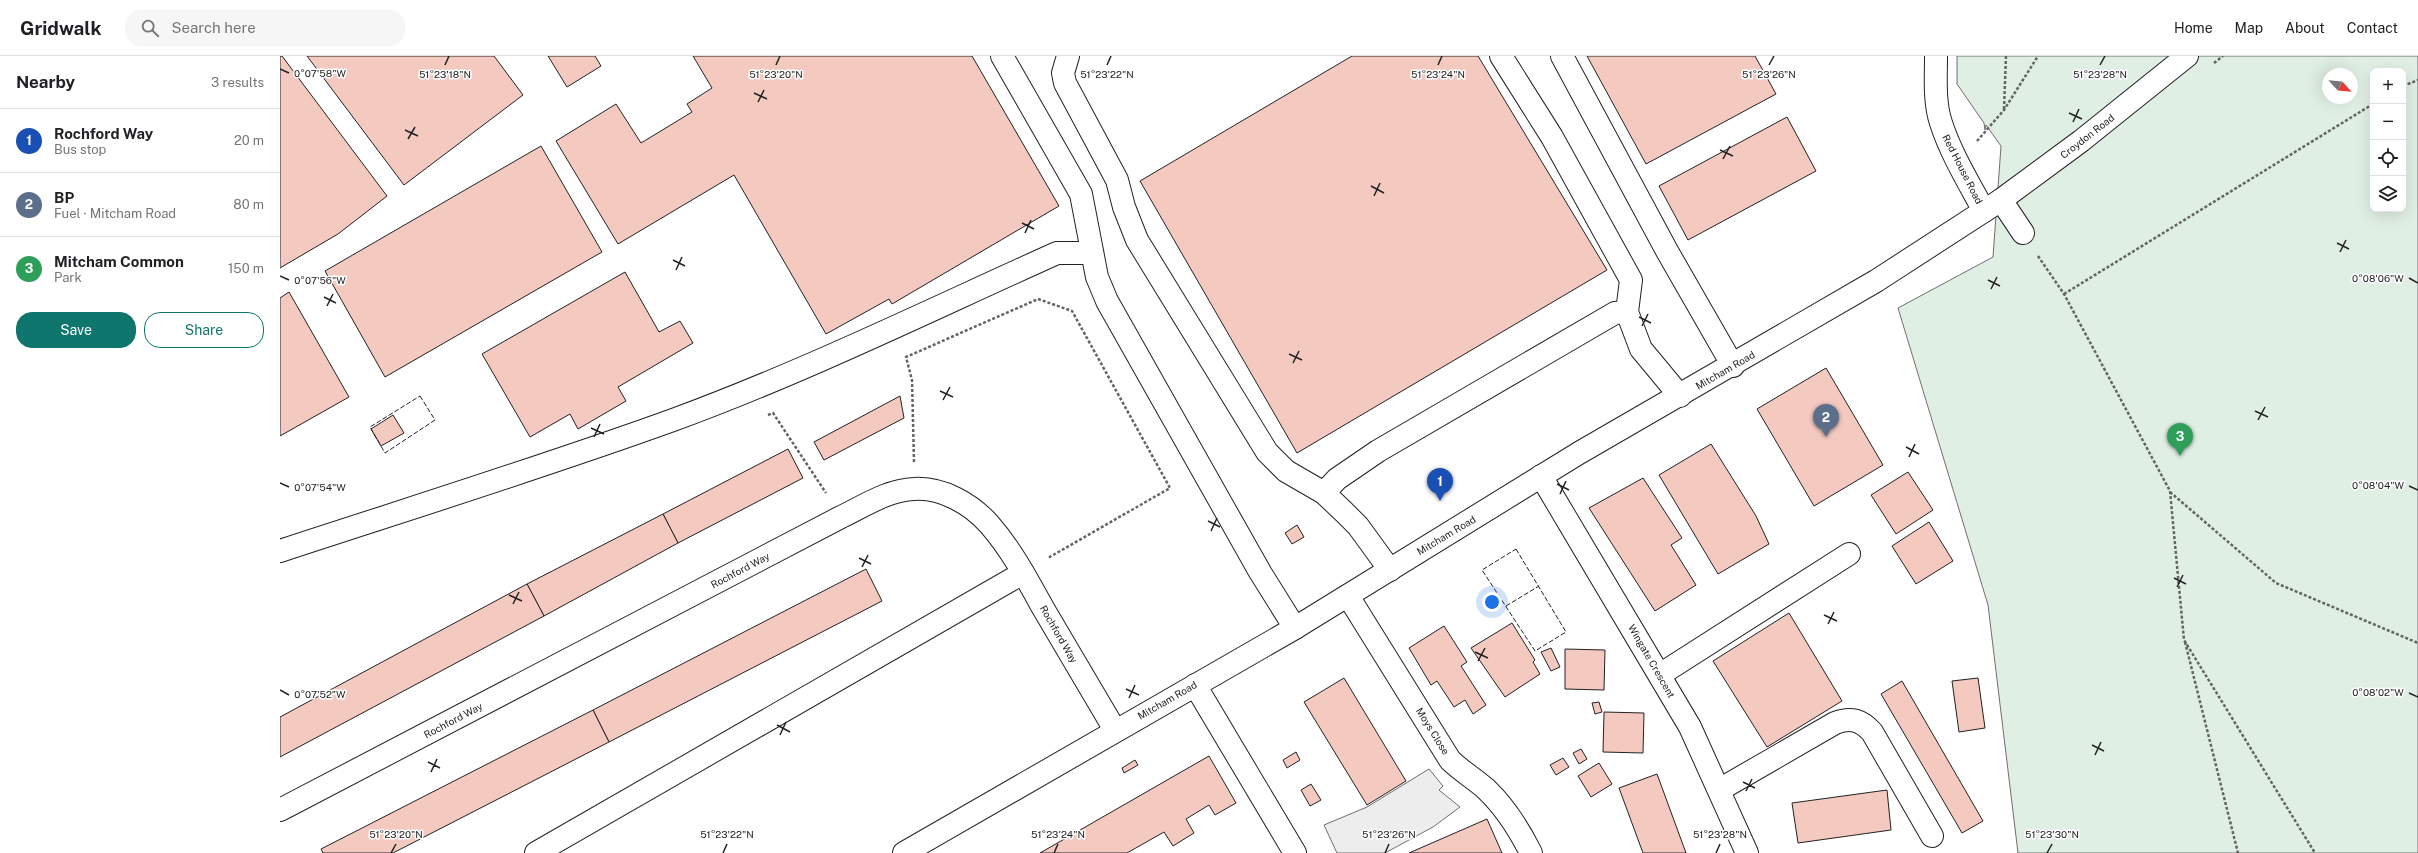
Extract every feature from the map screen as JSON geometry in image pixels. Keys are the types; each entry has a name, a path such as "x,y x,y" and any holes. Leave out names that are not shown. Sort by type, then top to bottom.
{"street":[{"path":"1002,56 1080,194 1091,253 1097,277 1107,302 1260,572 1295,628"},
{"path":"1068,56 1063,73 1065,83 1117,180 1124,207 1137,240 1267,452 1286,471 1324,493 1358,526 1390,570"},
{"path":"1501,56 1552,137 1630,280 1627,312 1641,349 1680,396"},
{"path":"1562,56 1667,252 1733,366"},
{"name":"Red House Road","path":"1936,56 1937,104 1941,122 1958,162 1993,206 2023,233"},
{"name":"Croydon Road","path":"1993,206 2081,141 2187,56"},
{"name":"Mitcham Road","path":"904,853 1115,730 1295,628 1541,476 1733,366 1876,281 1993,206"},
{"path":"280,551 527,471 675,419 810,364 1057,253 1091,253"},
{"path":"1324,493 1337,479 1378,451 1615,313 1627,312"},
{"name":"Wingate Crescent","path":"1541,476 1661,674 1690,727 1747,853"},
{"name":"Rochford Way","path":"280,810 842,517 880,498 915,489 938,491 973,510 988,524 1023,573 1115,730"},
{"path":"1661,674 1849,554"},
{"path":"536,853 1023,573"},
{"name":"Moys Close","path":"1348,596 1450,760 1462,772 1485,788 1506,809 1531,853"},
{"path":"1195,684 1295,853"},
{"path":"1719,790 1835,723 1843,720 1858,720 1872,732 1932,836"}],"path":[{"path":"2004,110 2006,56"},
{"path":"1958,162 2004,110 2038,56"},
{"path":"2406,85 2418,80"},
{"path":"2064,294 2370,106"},
{"path":"2023,233 2064,294 2170,491 2276,583 2418,643"},
{"path":"915,489 912,380 906,357 1038,299 1072,311 1170,488 1023,573"},
{"path":"766,416 773,413 842,517"},
{"path":"2170,491 2184,640 2238,853"},
{"path":"2184,640 2315,853"}],"green space":[{"path":"1957,56 2418,56 2418,853 2018,853 1988,605 1898,308 1993,257 2001,146 1986,125 1985,130 1984,123 1957,84"}],"shaded area":[{"path":"1429,769 1443,786 1439,790 1460,807 1433,827 1385,853 1337,853 1324,825 1367,807"}],"building":[{"path":"280,56 282,56 387,196 338,234 280,268"},
{"path":"307,56 494,56 523,95 404,185"},
{"path":"548,56 595,56 601,66 567,87"},
{"path":"693,56 972,56 1059,206 892,304 889,299 826,334 734,175 618,244 556,141 616,104 641,143 692,112 687,104 712,88"},
{"path":"1352,56 1478,56 1607,270 1297,453 1140,181"},
{"path":"1587,56 1755,56 1776,94 1646,164"},
{"path":"1787,117 1816,171 1688,240 1659,186"},
{"path":"541,146 602,252 385,377 325,271"},
{"path":"625,272 659,332 680,321 693,343 618,387 626,401 578,429 570,414 530,437 482,354"},
{"path":"289,292 349,397 280,436 280,298"},
{"path":"1826,368 1883,465 1814,506 1757,409"},
{"path":"900,396 904,418 824,460 814,442"},
{"path":"393,415 404,433 381,446 371,429"},
{"path":"1711,444 1756,516 1769,544 1718,574 1659,475"},
{"path":"788,449 803,478 678,543 663,514"},
{"path":"1908,472 1933,510 1896,534 1871,495"},
{"path":"1643,478 1682,538 1671,545 1696,585 1655,611 1589,508"},
{"path":"663,514 678,543 544,616 527,584"},
{"path":"1929,522 1953,561 1916,584 1892,546"},
{"path":"1297,525 1304,537 1292,544 1285,533"},
{"path":"866,569 882,601 609,742 593,710"},
{"path":"527,584 544,616 280,757 280,717"},
{"path":"1789,613 1842,701 1767,747 1713,661"},
{"path":"1512,623 1535,660 1533,662 1540,674 1505,697 1471,648"},
{"path":"1444,626 1467,662 1461,666 1486,705 1473,714 1465,700 1454,707 1437,681 1431,685 1409,648"},
{"path":"1551,648 1560,667 1551,671 1541,652"},
{"path":"1565,649 1605,650 1604,690 1565,689"},
{"path":"1344,678 1406,781 1367,805 1304,702"},
{"path":"1978,678 1985,728 1959,732 1952,681"},
{"path":"1902,681 1983,821 1962,833 1881,694"},
{"path":"1599,702 1602,712 1595,714 1592,703"},
{"path":"593,710 609,742 393,853 323,853 321,849"},
{"path":"1604,712 1644,713 1643,753 1603,752"},
{"path":"1581,749 1587,759 1579,764 1573,753"},
{"path":"1296,752 1300,760 1287,768 1283,760"},
{"path":"1209,756 1236,803 1215,815 1209,805 1186,819 1194,833 1173,846 1164,832 1127,853 1040,853"},
{"path":"1563,758 1569,767 1556,775 1550,765"},
{"path":"1135,760 1138,765 1124,773 1122,768"},
{"path":"1599,763 1612,784 1591,797 1578,776"},
{"path":"1657,774 1686,853 1643,853 1619,788"},
{"path":"1311,784 1321,800 1310,806 1301,790"},
{"path":"1887,790 1891,830 1798,843 1792,803"},
{"path":"1487,819 1502,853 1409,853"}],"fence":[{"path":"420,396 435,420 385,453 370,427 420,396"},
{"path":"1516,549 1566,632 1535,651 1482,570 1516,549"},
{"path":"1506,606 1539,586"}],"place":[{"name":"BP","path":"1826,437"},
{"name":"Mitcham Common","path":"2180,456"},
{"name":"Rochford Way","path":"1440,501"}]}
